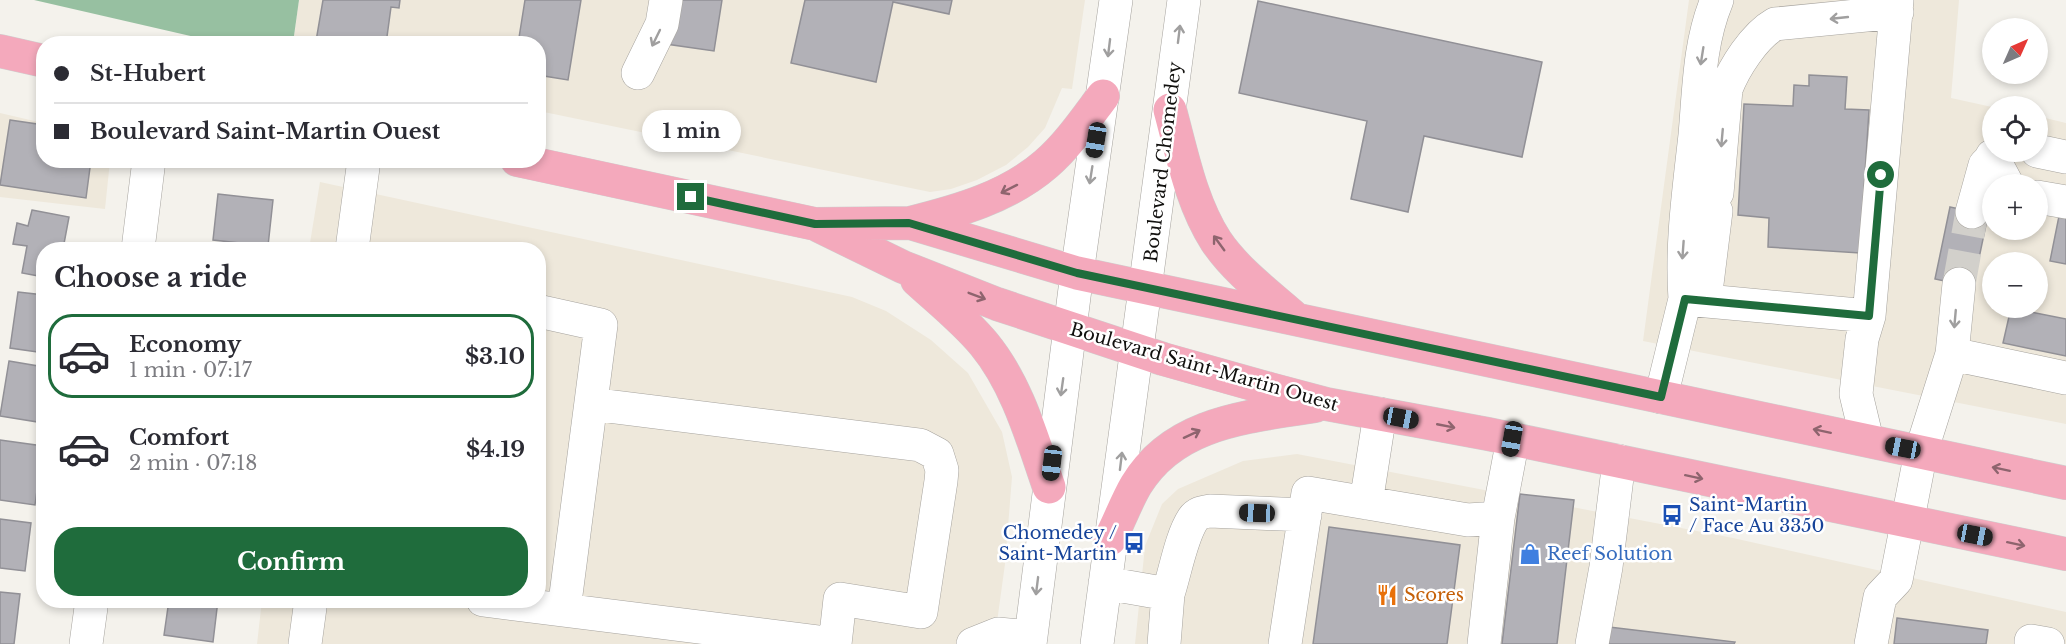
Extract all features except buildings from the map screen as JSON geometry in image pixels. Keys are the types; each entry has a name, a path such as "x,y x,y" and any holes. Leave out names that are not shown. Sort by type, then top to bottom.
{"main road":[{"path":"0,51 36,59"},
{"path":"909,223 990,198 1034,174 1070,139 1103,96"},
{"path":"1170,110 1195,197 1218,243 1297,321"},
{"name":"Boulevard Saint-Martin Ouest","path":"546,166 815,224 909,223 1077,273 2066,483"},
{"name":"Boulevard Saint-Martin Ouest","path":"815,224 903,267 997,304 1136,350 1326,404 1512,439 2066,554"},
{"path":"903,267 970,330 997,363 1019,405 1049,486"},
{"path":"1110,539 1136,485 1157,460 1184,438 1232,420 1326,404"}],"street":[{"path":"638,73 662,24 666,0"},
{"path":"973,644 998,634 1030,640 1077,273 1116,0"},
{"name":"Boulevard Chomedey","path":"1097,644 1184,0"},
{"path":"1695,299 1683,252 1700,68 1705,34 1717,0"},
{"path":"1661,397 1695,299 1716,202 1726,89 1731,77 1760,36 1775,24 1897,6 1869,316 1862,339 1856,394 1867,440"},
{"path":"2048,154 2066,157"},
{"path":"1972,212 1980,180 1990,162"},
{"path":"139,242 148,168"},
{"path":"353,242 363,168"},
{"path":"2048,199 2066,202"},
{"path":"1871,644 1876,607 1880,597 1896,580 1921,452 1952,354 1959,284"},
{"path":"1695,299 1869,316"},
{"path":"546,313 601,325 564,610"},
{"path":"1952,354 2066,378"},
{"path":"546,608 835,644 840,599 921,612 941,481 942,470 937,454 920,445 591,404"},
{"path":"1366,503 1380,414"},
{"path":"1484,644 1498,518 1512,439"},
{"path":"1592,644 1606,567 1618,461"},
{"path":"1285,644 1308,493 1468,520 1498,518"},
{"path":"1164,644 1168,594 1188,531 1193,519 1199,513 1210,511 1305,515"},
{"path":"1105,583 1168,594"},
{"path":"86,644 91,608"},
{"path":"305,644 310,608"},
{"path":"2031,644 2031,641 2048,644"}],"shaded area":[{"path":"299,0 1085,0 1072,89 1062,88 1045,128 1028,147 1006,165 977,180 951,189 930,192 546,112 546,36 294,36"},
{"path":"1689,0 1959,0 1951,98 1982,105 1982,162 2048,162 2048,119 2066,123 2066,424 1643,341"},
{"path":"0,113 36,121 36,168 109,168 105,209 0,197"},
{"path":"320,182 852,297 886,311 931,340 968,373 1002,432 1012,477 1005,564 994,644 257,644 261,608 546,608 546,242 310,242"},
{"path":"1297,454 1733,538 2066,612 2066,644 1135,644 1145,546 1162,504 1178,489 1243,461"}],"green space":[{"path":"34,0 299,0 294,36 191,36"}],"tunnel":[{"path":"1959,284 1972,212"}],"place":[{"name":"Saint-Martin / Face Au 3350","path":"1672,515"},
{"name":"Chomedey / Saint-Martin","path":"1134,543"},
{"name":"Reef Solution","path":"1530,554"},
{"name":"Scores","path":"1387,595"}],"route":[{"path":"691,197 815,224 909,223 1077,273 1661,397 1685,299 1869,316 1881,175"}]}
